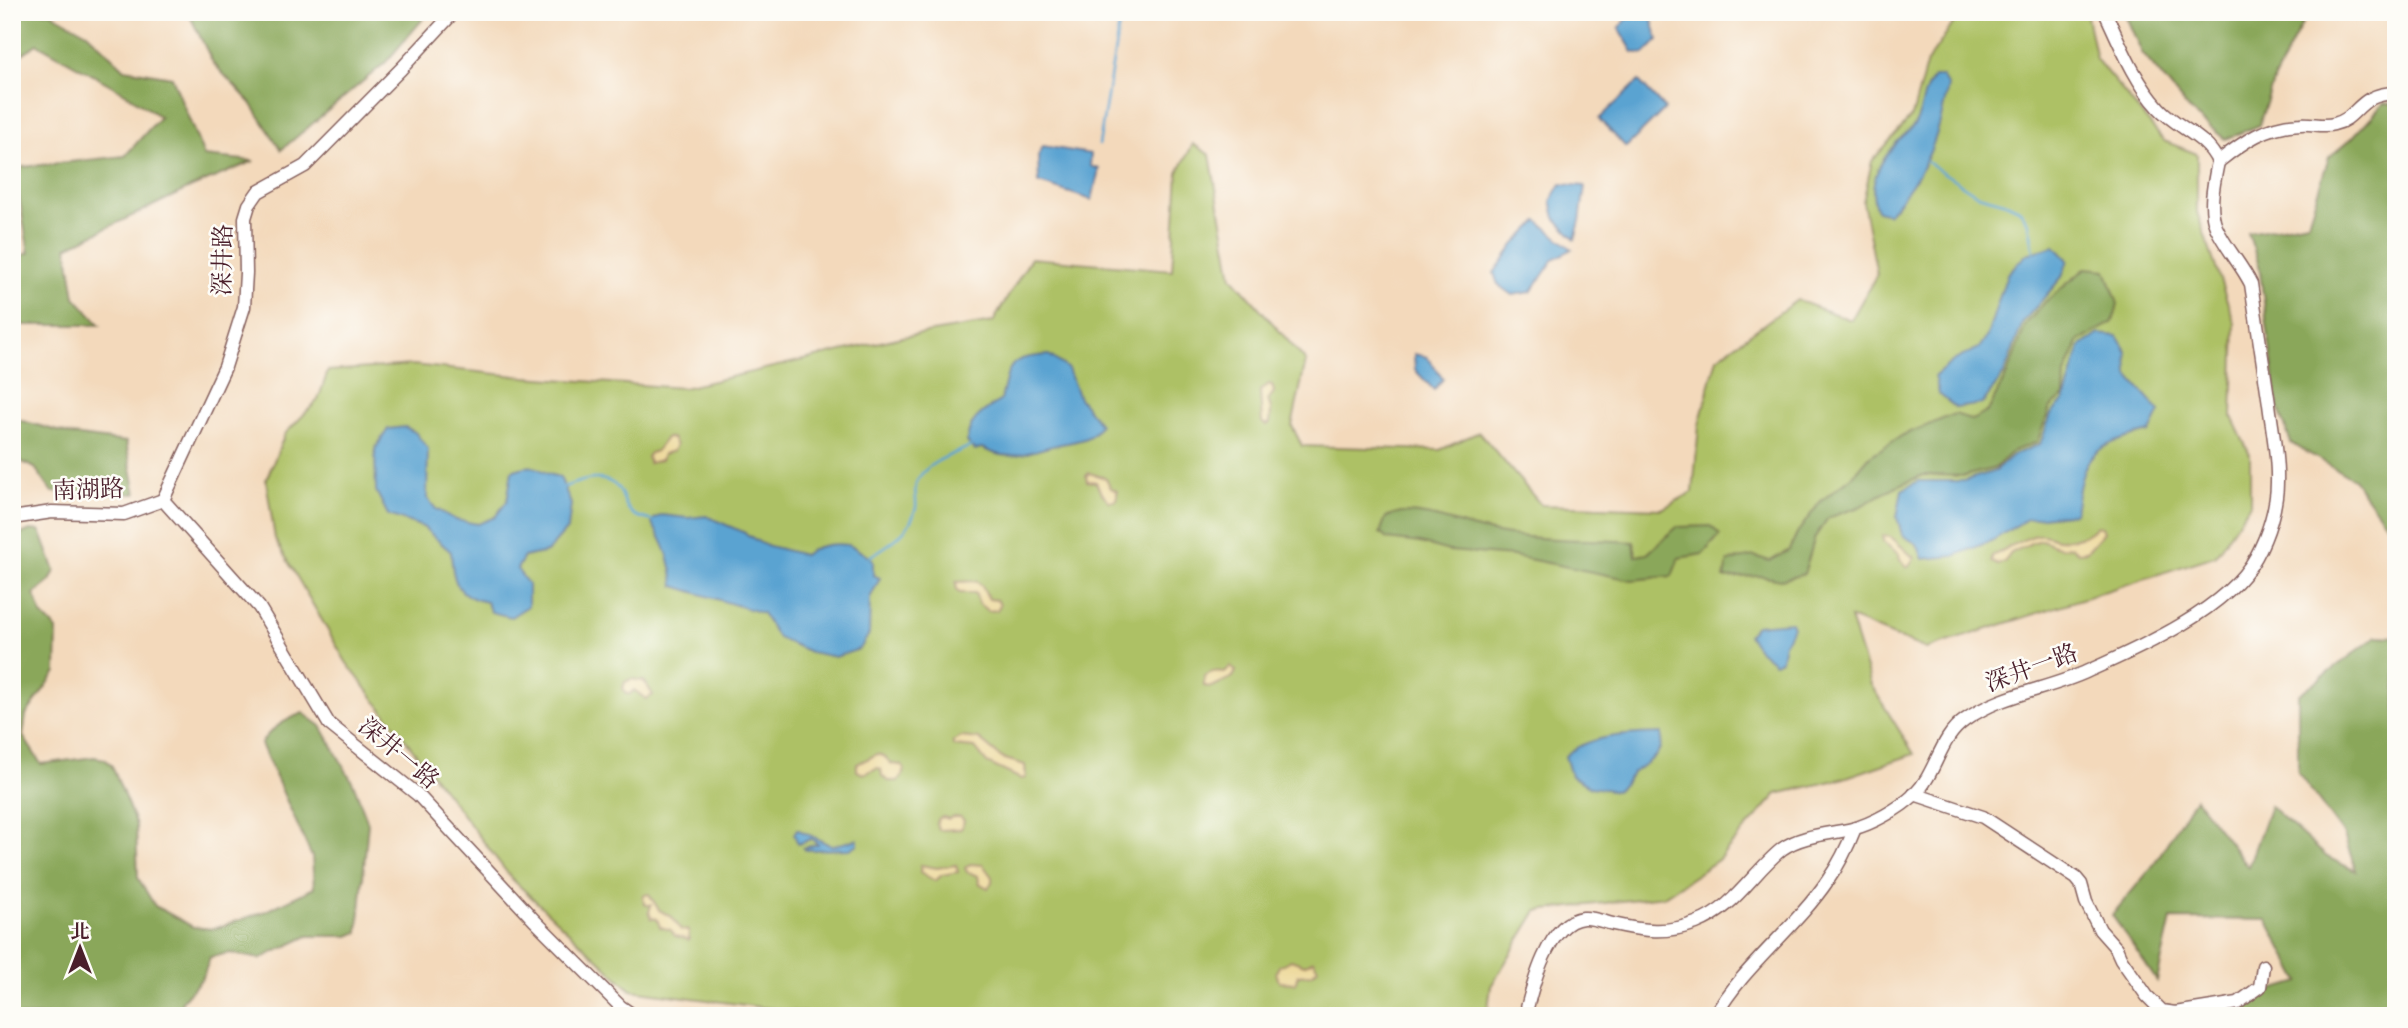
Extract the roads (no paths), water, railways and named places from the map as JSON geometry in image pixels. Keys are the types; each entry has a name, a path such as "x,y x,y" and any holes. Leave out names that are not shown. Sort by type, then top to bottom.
{"street":[{"name":"深井路","path":"163,500 225,367 244,307 245,218 249,205 258,192 305,166 454,12"},
{"path":"2105,12 2156,105 2213,151 2218,162 2262,131 2284,125 2333,125 2345,120 2371,97 2396,93"},
{"name":"深井一路","path":"1525,1016 1534,979 1558,931 1569,921 1586,917 1631,928 1664,932 1698,922 1730,903 1784,848 1816,836 1856,828 1887,813 1914,794 1928,777 1949,734 1965,720 1999,701 2036,688 2062,683 2151,642 2200,612 2230,588 2255,559 2271,521 2277,483 2275,446 2251,284 2215,226 2212,204 2218,162"},
{"name":"南湖路","path":"12,518 52,512 124,514 163,500"},
{"name":"深井一路","path":"163,500 259,607 329,724 418,795 534,920 621,1007 634,1016"},
{"path":"1914,794 1983,817 2076,878 2100,930 2116,948 2147,996 2162,1011 2175,1013 2238,1003 2260,987 2263,966"},
{"path":"1715,1016 1728,993 1826,883 1843,857 1856,828"}],"water":[{"path":"1632,12 1651,17 1658,40 1644,54 1633,52 1619,28"},
{"path":"1934,77 1942,77 1948,86 1935,140 1921,170 1901,199 1888,214 1877,211 1873,192 1876,174 1899,139 1916,122 1927,87"},
{"path":"1639,81 1665,109 1626,147 1599,119"},
{"path":"1043,146 1091,154 1090,166 1099,169 1092,200 1039,183 1038,156"},
{"path":"1561,184 1585,186 1575,239 1555,218 1551,201"},
{"path":"1538,221 1572,249 1554,259 1531,292 1512,295 1498,285 1494,273 1515,244"},
{"path":"2055,246 2068,260 2062,277 2023,322 2004,374 1982,404 1956,408 1939,394 1935,376 1953,361 1979,348 1987,336 2007,274 2027,254"},
{"path":"2099,334 2117,336 2127,352 2128,375 2160,412 2150,432 2115,442 2093,455 2082,477 2075,513 2027,519 1993,540 1954,556 1923,559 1917,544 1902,535 1897,517 1902,490 1918,481 1963,481 1995,471 2013,455 2040,444 2051,414 2064,401 2080,347"},
{"path":"1414,354 1427,357 1443,379 1434,390 1415,370"},
{"path":"1049,355 1068,369 1079,398 1100,424 1097,430 1082,440 1019,455 1002,455 982,448 975,450 967,442 970,427 978,416 1001,400 1013,364 1025,358"},
{"path":"405,427 415,432 428,449 427,498 436,509 456,520 478,524 495,517 507,501 512,471 528,466 560,477 571,504 568,528 547,552 524,557 517,569 528,584 528,606 511,617 491,612 486,602 462,591 455,579 451,552 423,527 388,515 376,491 375,449 388,429"},
{"path":"662,515 688,518 706,516 745,533 762,544 804,555 813,549 830,545 848,545 860,551 873,560 873,575 880,578 870,598 869,634 860,649 835,657 810,652 778,638 762,613 674,586 667,554 652,524 654,519"},
{"path":"1791,622 1793,627 1784,643 1781,660 1775,663 1758,649 1748,635 1756,625"},
{"path":"1662,733 1657,754 1633,773 1617,791 1591,787 1571,776 1565,756 1586,743 1611,737"},
{"path":"797,829 832,846 858,839 858,844 850,849 806,850 803,848 818,844 811,839 798,844 794,834"}],"waterway":[{"path":"1099,145 1121,12"},
{"path":"1927,162 1978,195 2019,209 2029,224 2034,252"},
{"path":"869,557 891,542 909,524 916,507 915,490 921,474 941,459 971,446"},
{"path":"564,487 592,479 606,480 618,488 632,513 653,521"},
{"path":"100,1016 108,1013 136,1016"}]}
